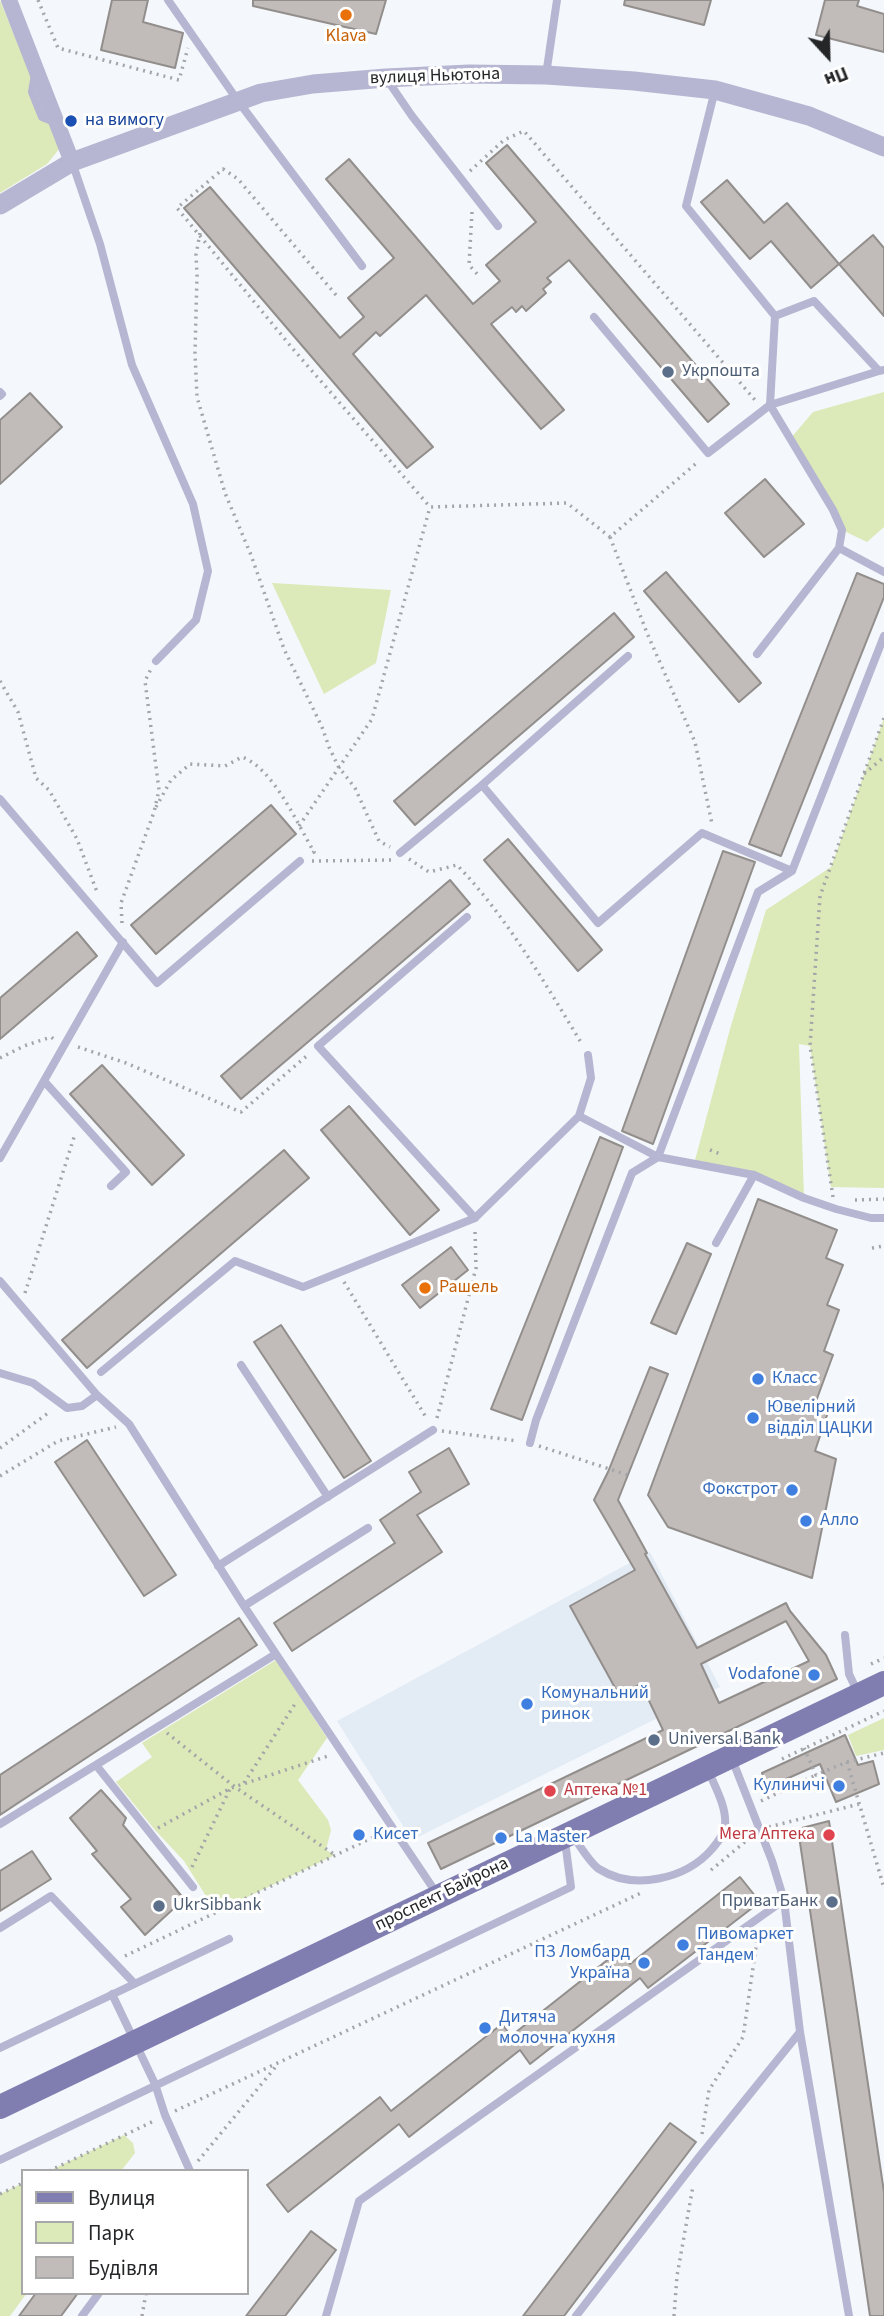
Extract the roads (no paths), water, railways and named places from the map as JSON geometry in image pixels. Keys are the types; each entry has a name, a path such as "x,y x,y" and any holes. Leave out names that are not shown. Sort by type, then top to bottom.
{"main road":[{"name":"проспект Байрона","path":"0,2107 884,1683"}],"street":[{"path":"9,0 72,162"},
{"name":"вулиця Ньютона","path":"0,205 72,162 261,93 313,84 386,78 469,74 546,75 715,90 809,116 884,147"}],"lane":[{"path":"168,0 238,101 362,266"},
{"path":"546,75 557,0"},
{"path":"386,78 498,226"},
{"path":"715,90 686,206 775,316 767,407 833,510 842,530 839,548 757,654"},
{"path":"72,162 100,244 132,365 194,504 208,571 196,620 156,661"},
{"path":"594,317 708,453 767,407 881,370 814,301 775,316"},
{"path":"839,548 884,572"},
{"path":"530,1443 536,1420 632,1173 658,1157 758,892 792,871 884,636"},
{"path":"400,853 628,656"},
{"path":"481,785 598,923 702,833 792,871"},
{"path":"0,799 157,984 300,861"},
{"path":"467,917 318,1046 475,1218"},
{"path":"0,1158 123,942"},
{"path":"101,1372 235,1261 303,1287 475,1218 579,1116 592,1078 588,1055"},
{"path":"44,1081 127,1172 111,1186"},
{"path":"579,1116 658,1157 754,1175 836,1209 871,1218 884,1218"},
{"path":"716,1243 754,1175"},
{"path":"0,1281 97,1395 129,1424 244,1606 439,1896"},
{"path":"241,1365 328,1497"},
{"path":"0,1373 33,1383 67,1408 82,1406 97,1395"},
{"path":"218,1566 433,1430"},
{"path":"244,1606 368,1528"},
{"path":"845,1634 849,1674 858,1694"},
{"path":"0,1824 276,1654"},
{"path":"731,1756 784,1900 800,2032 849,2316"},
{"path":"96,1765 193,1887"},
{"path":"568,1834 598,1868 629,1880 672,1876 701,1861 719,1840 725,1827 723,1806 707,1768"},
{"path":"0,2160 571,1887 568,1834"},
{"path":"0,1928 51,1896 134,1983"},
{"path":"326,2316 359,2201 784,1900"},
{"path":"0,2048 229,1939"},
{"path":"112,1994 155,2084 165,2115 189,2169"},
{"path":"576,2316 800,2032"},
{"path":"82,2316 98,2295"}],"place":[{"name":"Klava","path":"346,15"},
{"name":"на вимогу","path":"71,121"},
{"name":"Укрпошта","path":"668,372"},
{"name":"Рашель","path":"425,1288"},
{"name":"Класс","path":"758,1379"},
{"name":"Ювелірний відділ ЦАЦКИ","path":"753,1418"},
{"name":"Фокстрот","path":"792,1490"},
{"name":"Алло","path":"806,1521"},
{"name":"Vodafone","path":"814,1675"},
{"name":"Комунальний ринок","path":"527,1704"},
{"name":"Universal Bank","path":"654,1740"},
{"name":"Кулиничі","path":"839,1786"},
{"name":"Аптека №1","path":"550,1791"},
{"name":"Кисет","path":"359,1835"},
{"name":"Мега Аптека","path":"829,1835"},
{"name":"La Master","path":"501,1838"},
{"name":"ПриватБанк","path":"832,1902"},
{"name":"UkrSibbank","path":"159,1906"},
{"name":"Пивомаркет Тандем","path":"683,1945"},
{"name":"ПЗ Ломбард Україна","path":"644,1963"},
{"name":"Дитяча молочна кухня","path":"485,2028"}]}
